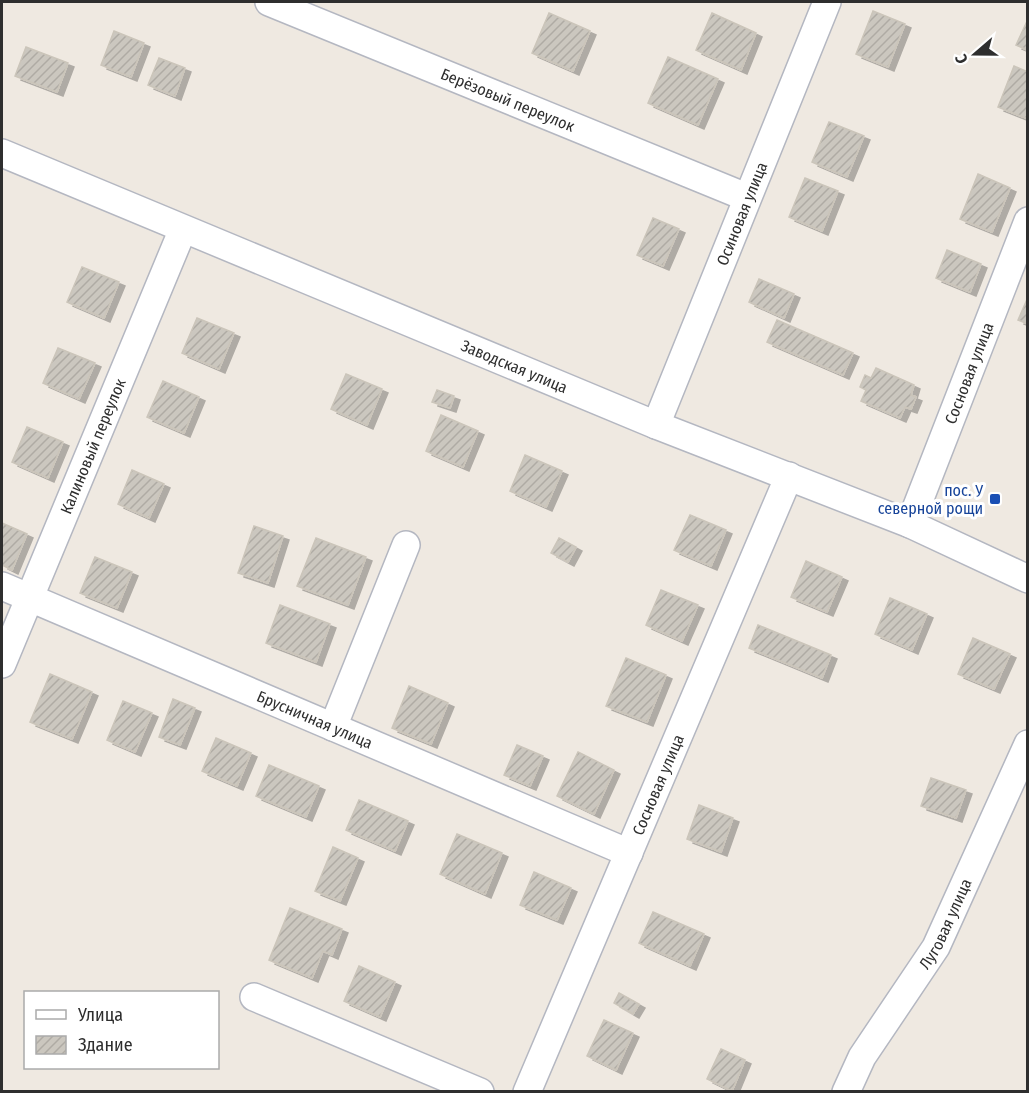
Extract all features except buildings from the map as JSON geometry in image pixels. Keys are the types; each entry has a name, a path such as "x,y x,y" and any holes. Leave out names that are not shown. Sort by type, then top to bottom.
{"street":[{"name":"Берёзовый переулок","path":"269,2 746,197"},
{"name":"Осиновая улица","path":"656,425 746,197 827,2"},
{"name":"Заводская улица","path":"2,153 656,425 910,524 1028,579"},
{"name":"Сосновая улица","path":"910,524 1028,221"},
{"name":"Калиновый переулок","path":"2,664 183,229"},
{"name":"Сосновая улица","path":"527,1092 789,476"},
{"path":"333,727 406,545"},
{"name":"Брусничная улица","path":"2,585 629,853"},
{"name":"Луговая улица","path":"846,1092 862,1058 936,947 1028,744"},
{"path":"254,997 480,1092"}],"place":[{"name":"пос. У северной рощи","path":"995,499"}]}
